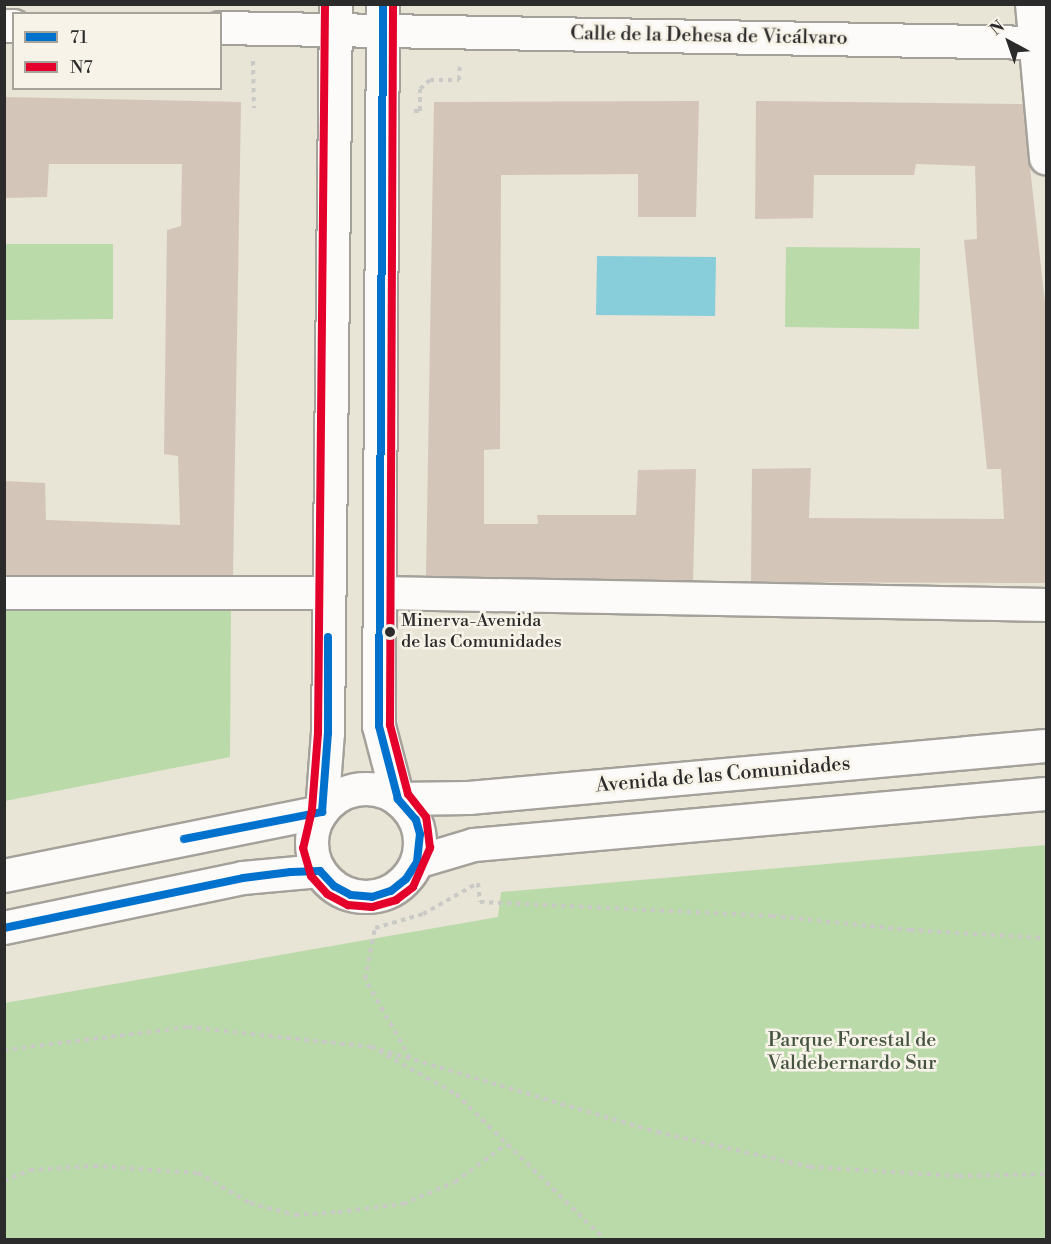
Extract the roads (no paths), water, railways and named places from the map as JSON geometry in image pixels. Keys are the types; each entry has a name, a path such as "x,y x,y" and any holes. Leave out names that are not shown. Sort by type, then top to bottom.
{"street":[{"path":"1032,4 1047,158"},
{"path":"4,876 322,812 338,797 358,790 379,790 398,799 412,814 420,834 417,862 406,879 391,891 372,897 343,891 321,871 313,847 322,812 328,733 336,16 222,28"},
{"name":"Calle de la Dehesa de Vicálvaro","path":"336,16 1035,43"},
{"path":"383,17 379,726 398,799"},
{"path":"4,593 328,593"},
{"path":"380,593 1047,605"},
{"name":"Avenida de las Comunidades","path":"398,799 469,798 1047,746"},
{"path":"417,862 474,844 1047,794"},
{"path":"4,928 243,878 321,871"}],"water":[{"path":"597,256 716,257 715,316 596,315"}],"place":[{"name":"Minerva-Avenida de las Comunidades","path":"390,632"}],"park label":[{"name":"Parque Forestal de Valdebernardo Sur","path":"852,1052"}]}
